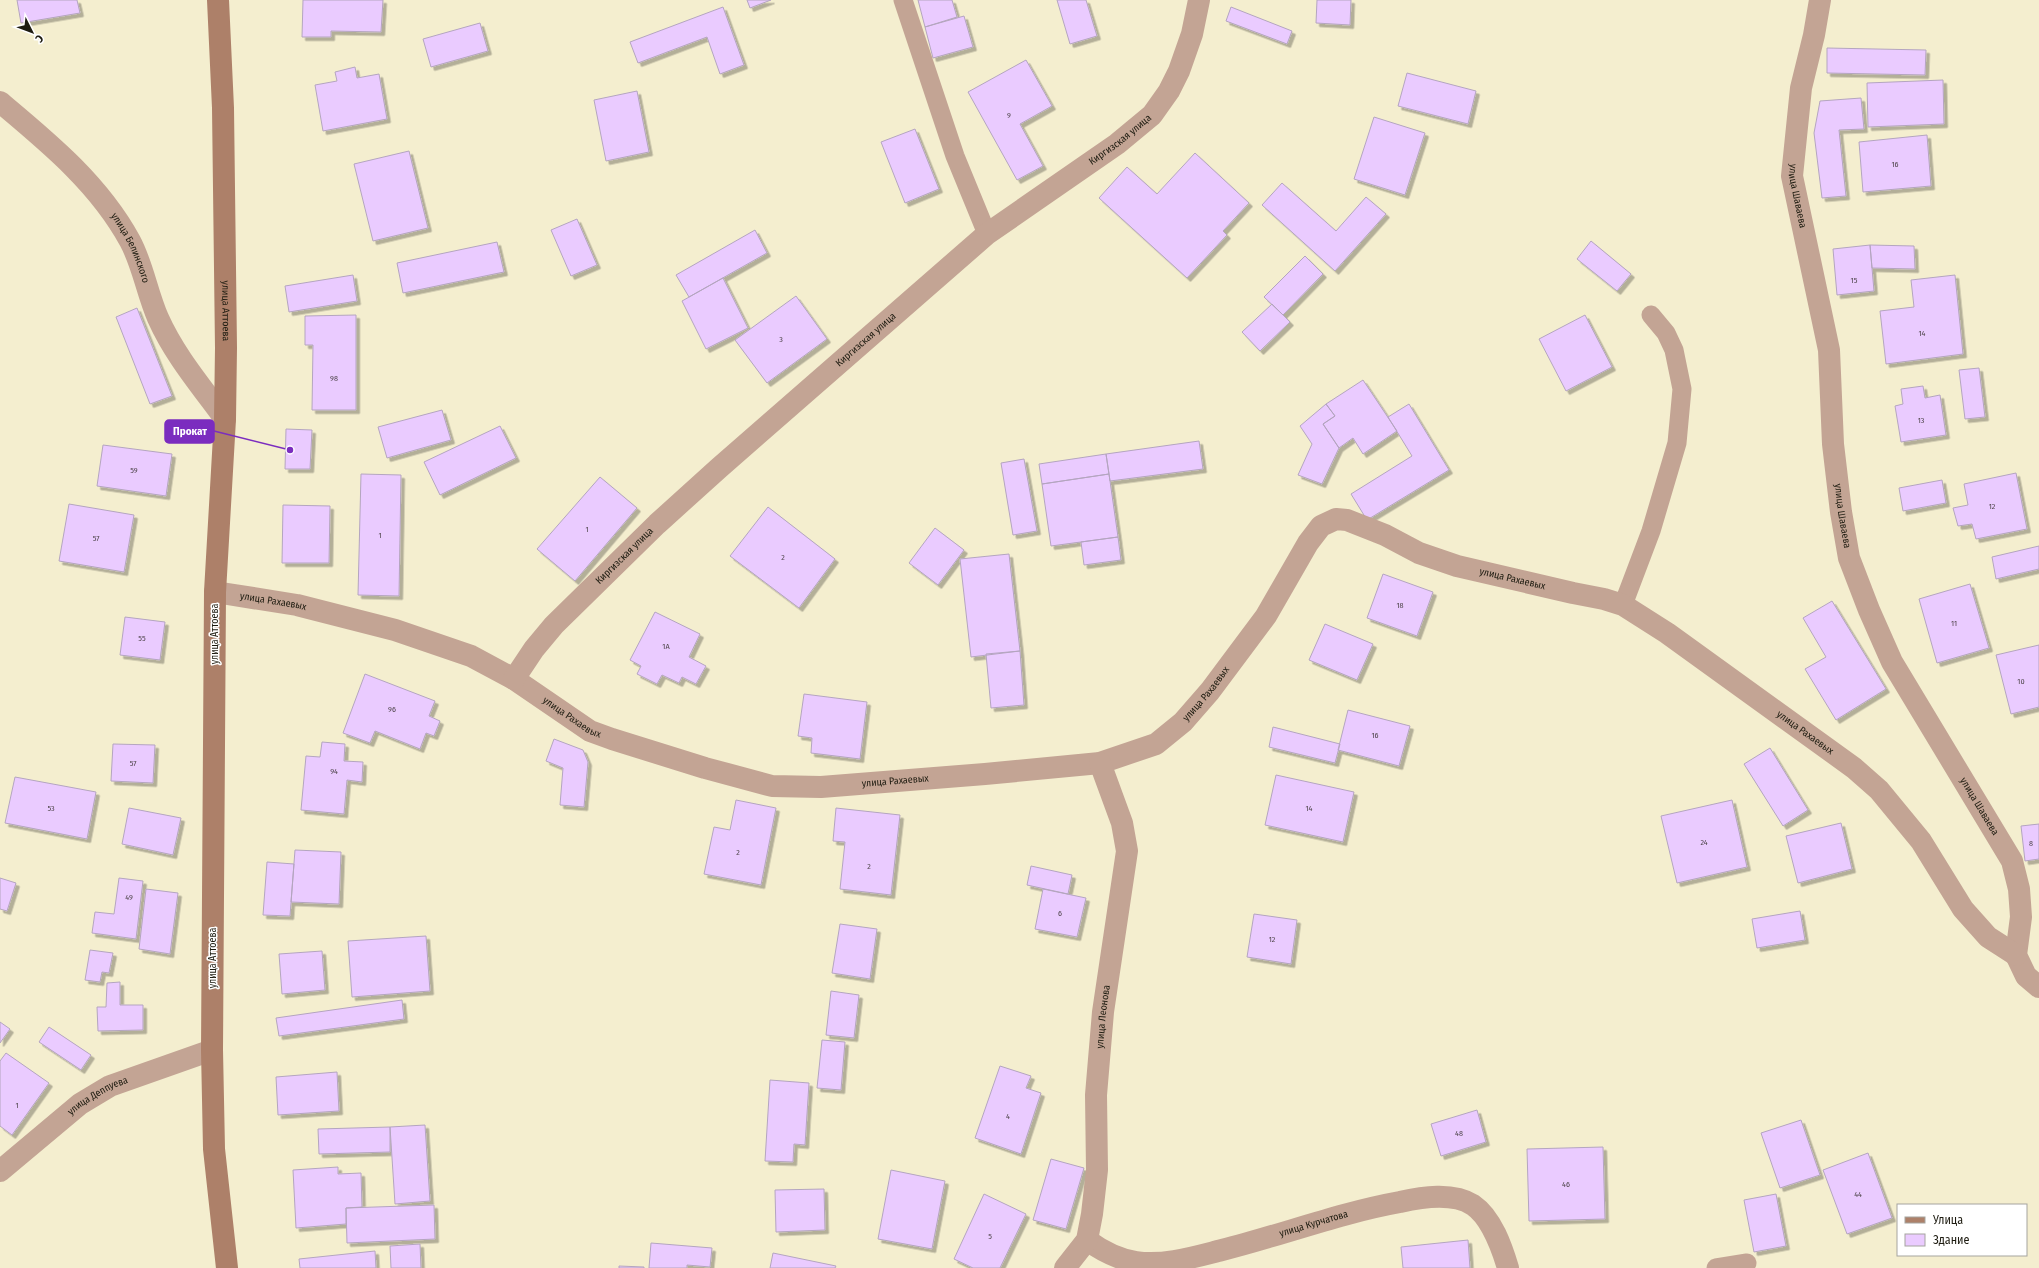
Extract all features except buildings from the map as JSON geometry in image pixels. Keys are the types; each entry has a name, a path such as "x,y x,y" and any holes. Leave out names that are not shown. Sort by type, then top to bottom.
{"street":[{"name":"улица Аттоева","path":"218,0 224,108 226,278 225,419 215,592 212,1050 214,1148 227,1268"},
{"name":"Киргизская улица","path":"514,679 534,649 554,625 656,524 987,234 1117,144 1152,115 1169,91 1179,71 1192,34 1199,0"},
{"name":"улица Шаваева","path":"1820,0 1814,35 1801,88 1792,176 1829,350 1833,444 1840,512 1849,558 1869,610 1892,662 2012,861 2019,889 2021,917 2016,955"},
{"name":"улица Белинского","path":"0,102 63,156 90,184 116,219 131,242 157,316 172,348 225,419"},
{"name":"улица Рахаевых","path":"215,592 297,605 395,630 471,656 514,679 590,730 705,768 772,786 828,787 1100,763 1156,744 1183,722 1210,691 1266,616 1308,543 1321,526 1336,518 1347,520 1385,536 1419,553 1457,566 1604,599 1623,605 1736,683 1854,768 1879,790 1921,841 1963,909 1988,937 2016,955"},
{"name":"улица Леонова","path":"1087,1240 1097,1170 1096,1095 1103,1012 1127,851 1122,823 1100,763"},
{"path":"2016,955 2026,976 2039,988"},
{"name":"улица Деппуева","path":"0,1171 80,1104 110,1086 212,1050"},
{"name":"улица Курчатова","path":"1087,1240 1101,1251 1113,1256 1135,1262 1158,1263 1186,1259 1266,1239 1362,1209 1419,1198 1446,1197 1461,1200 1474,1206 1487,1220 1503,1252 1508,1268"},
{"path":"1065,1268 1087,1240"}],"lane":[{"path":"903,0 956,156 987,234"},
{"path":"1623,605 1651,531 1677,444 1682,389 1674,350 1666,333 1651,315"},
{"path":"1716,1268 1747,1263"}],"place":[{"name":"Прокат","path":"290,450"}]}
